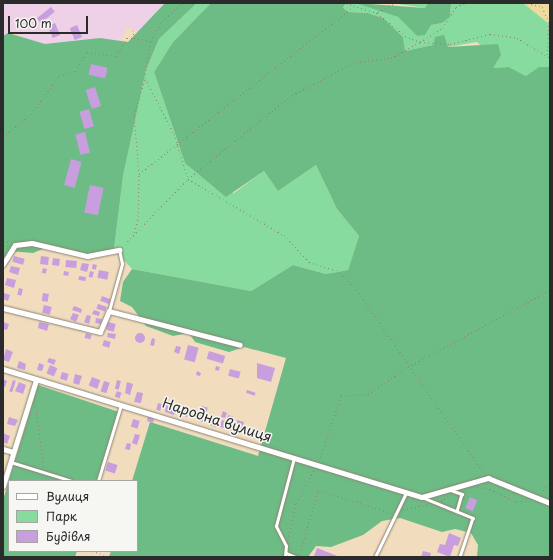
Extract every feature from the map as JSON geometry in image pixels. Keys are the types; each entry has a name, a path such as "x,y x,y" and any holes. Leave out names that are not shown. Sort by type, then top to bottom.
{"street":[{"path":"3,264 15,244 32,243 87,256 119,250"},
{"path":"3,308 100,332 109,311 240,345"},
{"name":"Народна вулиця","path":"3,369 36,380 122,404 317,466 407,490 422,497"},
{"path":"3,486 36,380"},
{"path":"3,449 13,452"},
{"path":"422,497 488,478 536,495 550,503"}],"lane":[{"path":"109,311 122,264 119,250"},
{"path":"98,480 122,404"},
{"path":"285,557 286,546 276,526 294,458"},
{"path":"10,462 69,480"},
{"path":"449,489 455,491 463,497 457,511"},
{"path":"375,557 407,490"},
{"path":"422,497 472,518 460,557"},
{"path":"286,553 298,557"}],"path":[{"path":"133,236 138,220 140,174 134,115 145,78 150,41 162,21 183,3"},
{"path":"346,3 377,12 405,36 420,42 450,44 490,34 517,38 550,58"},
{"path":"377,12 396,3"},
{"path":"119,250 188,179 292,95 356,62 391,58 442,28 456,7 465,3"},
{"path":"527,3 542,7"},
{"path":"542,7 544,3"},
{"path":"140,174 178,146 354,6"},
{"path":"542,7 549,22 547,55"},
{"path":"133,30 134,38"},
{"path":"3,137 31,114 59,76 75,71 88,52 116,56 127,38 150,41"},
{"path":"145,78 178,146 188,179 284,235 309,262 336,270 354,286 408,367 488,478"},
{"path":"3,241 15,244"},
{"path":"286,546 296,503 317,466 341,396 368,394 408,367 550,290"},
{"path":"33,390 46,480"},
{"path":"471,486 490,489 517,502 536,495 550,484"},
{"path":"298,557 318,490 396,513 414,505 437,503 455,491"},
{"path":"95,552 112,557"}],"shaded area":[{"path":"3,3 164,3 145,35 127,27 117,49 36,49 14,31 3,38"}],"green space":[{"path":"165,3 197,3 159,39 146,70 123,176 114,249 86,255 50,246 33,253 8,251 3,265 3,36 8,33 45,44 100,38 128,42"},
{"path":"197,3 211,3 173,42 154,72 185,163 234,193 264,171 278,191 316,165 337,209 359,236 348,270 326,274 293,265 251,291 132,269 114,249 123,176 146,70 159,39"},
{"path":"211,3 346,3 343,8 348,12 368,13 383,18 403,37 405,51 433,45 435,37 444,35 448,47 498,44 501,55 493,68 509,67 526,76 539,67 550,67 550,557 477,557 478,545 471,533 455,529 442,532 400,518 382,521 363,535 331,547 316,546 308,557 109,557 111,552 138,552 138,480 132,480 150,422 258,456 286,358 244,347 229,352 195,342 189,333 173,336 146,326 132,307 120,301 123,282 132,269 251,291 293,265 326,274 348,270 359,236 337,209 316,165 278,191 264,171 226,197 185,163 154,72 173,42"},
{"path":"346,3 365,4 398,17 417,36 425,34 431,25 442,23 450,17 451,3 523,3 550,23 550,67 526,76 509,67 493,68 491,67 498,61 477,42 448,47 434,40 433,45 405,51 403,37 383,18 368,13 348,12 343,9"},
{"path":"356,3 425,8 428,3 451,3 450,17 442,23 431,25 425,35 417,36 398,17"},
{"path":"392,3 428,3 425,8"},
{"path":"38,385 119,412 98,480 9,480"},
{"path":"8,484 8,552 77,552 75,557 3,557 3,500"}],"sand":[{"path":"523,3 550,3 550,23 548,23"}],"building":[{"path":"51,7 55,12 41,23 37,18"},
{"path":"55,23 60,35 53,38 48,26"},
{"path":"77,25 82,37 75,40 70,28"},
{"path":"91,64 108,68 105,79 89,75"},
{"path":"95,87 101,106 92,109 85,90"},
{"path":"89,109 94,126 84,129 79,112"},
{"path":"85,132 90,152 80,155 75,134"},
{"path":"71,159 82,162 75,188 64,185"},
{"path":"90,185 104,188 98,215 84,212"},
{"path":"14,256 25,259 23,265 12,262"},
{"path":"41,256 49,257 48,265 40,264"},
{"path":"53,258 60,259 59,266 52,265"},
{"path":"66,260 77,261 76,268 65,267"},
{"path":"82,263 89,264 87,272 80,270"},
{"path":"93,264 97,265 96,270 92,269"},
{"path":"11,266 20,268 18,275 9,272"},
{"path":"43,268 47,269 46,274 42,273"},
{"path":"99,270 109,272 107,280 97,278"},
{"path":"64,271 69,272 68,276 63,275"},
{"path":"90,271 94,272 92,278 89,277"},
{"path":"79,276 86,277 85,281 78,280"},
{"path":"7,278 16,280 14,288 5,285"},
{"path":"19,288 23,289 21,296 17,295"},
{"path":"4,293 10,295 8,301 3,299"},
{"path":"43,293 49,294 48,302 42,301"},
{"path":"102,296 110,299 109,304 100,301"},
{"path":"98,304 107,307 105,312 96,309"},
{"path":"44,305 52,307 50,315 42,313"},
{"path":"74,306 82,309 81,313 72,310"},
{"path":"94,310 100,312 99,316 92,314"},
{"path":"73,313 79,315 76,322 70,319"},
{"path":"87,315 91,316 89,324 84,322"},
{"path":"96,318 102,319 101,324 95,323"},
{"path":"3,322 9,324 7,330 3,329"},
{"path":"39,322 49,324 47,331 38,328"},
{"path":"108,322 116,324 114,332 106,330"},
{"path":"86,333 92,335 90,340 84,338"},
{"path":"108,333 116,334 115,339 107,337"},
{"path":"138,333 142,333 144,334 144,342 138,343 135,340 135,336"},
{"path":"152,338 155,339 154,346 150,345"},
{"path":"104,340 111,342 109,348 102,346"},
{"path":"188,345 199,348 195,362 184,359"},
{"path":"176,346 181,347 179,354 174,352"},
{"path":"6,349 13,352 9,362 3,360"},
{"path":"209,351 225,356 223,364 207,359"},
{"path":"49,358 56,360 54,365 47,362"},
{"path":"19,361 26,364 25,370 17,368"},
{"path":"39,363 44,365 42,371 37,370"},
{"path":"257,363 275,368 271,382 257,378"},
{"path":"50,365 57,368 54,376 46,373"},
{"path":"216,366 220,367 219,371 215,370"},
{"path":"230,369 241,372 239,379 228,376"},
{"path":"197,371 201,373 200,376 196,375"},
{"path":"62,372 69,374 67,381 60,379"},
{"path":"75,374 82,376 79,385 73,383"},
{"path":"92,377 100,380 97,389 89,385"},
{"path":"3,379 7,381 5,387 3,386"},
{"path":"13,380 16,381 12,392 9,391"},
{"path":"117,380 121,381 119,390 115,389"},
{"path":"104,381 110,383 106,393 101,391"},
{"path":"19,382 26,385 23,394 15,391"},
{"path":"127,382 133,384 130,395 125,393"},
{"path":"247,390 256,393 255,396 246,393"},
{"path":"117,391 122,393 119,398 115,397"},
{"path":"137,392 143,393 141,403 134,402"},
{"path":"158,403 162,404 160,411 156,410"},
{"path":"166,405 176,408 174,415 165,412"},
{"path":"202,406 208,408 203,422 197,420"},
{"path":"184,408 190,409 187,417 182,415"},
{"path":"223,411 227,413 225,418 221,417"},
{"path":"148,415 154,417 153,423 147,421"},
{"path":"228,415 234,417 233,420 227,418"},
{"path":"9,417 18,420 15,426 7,424"},
{"path":"213,418 219,420 216,427 211,426"},
{"path":"133,419 140,421 138,429 131,427"},
{"path":"222,420 234,424 232,431 220,427"},
{"path":"237,420 244,422 243,426 237,424"},
{"path":"241,426 248,429 245,434 239,431"},
{"path":"254,428 260,430 258,436 252,434"},
{"path":"3,433 10,436 7,444 3,442"},
{"path":"135,434 140,435 137,445 132,443"},
{"path":"127,443 131,444 130,450 125,449"},
{"path":"108,462 118,465 115,474 105,471"},
{"path":"470,497 477,500 473,511 465,508"},
{"path":"449,533 461,538 458,546 454,545 450,557 437,552 440,544 445,545"},
{"path":"317,548 340,557 314,556"},
{"path":"423,551 431,553 430,557 421,557"}]}
